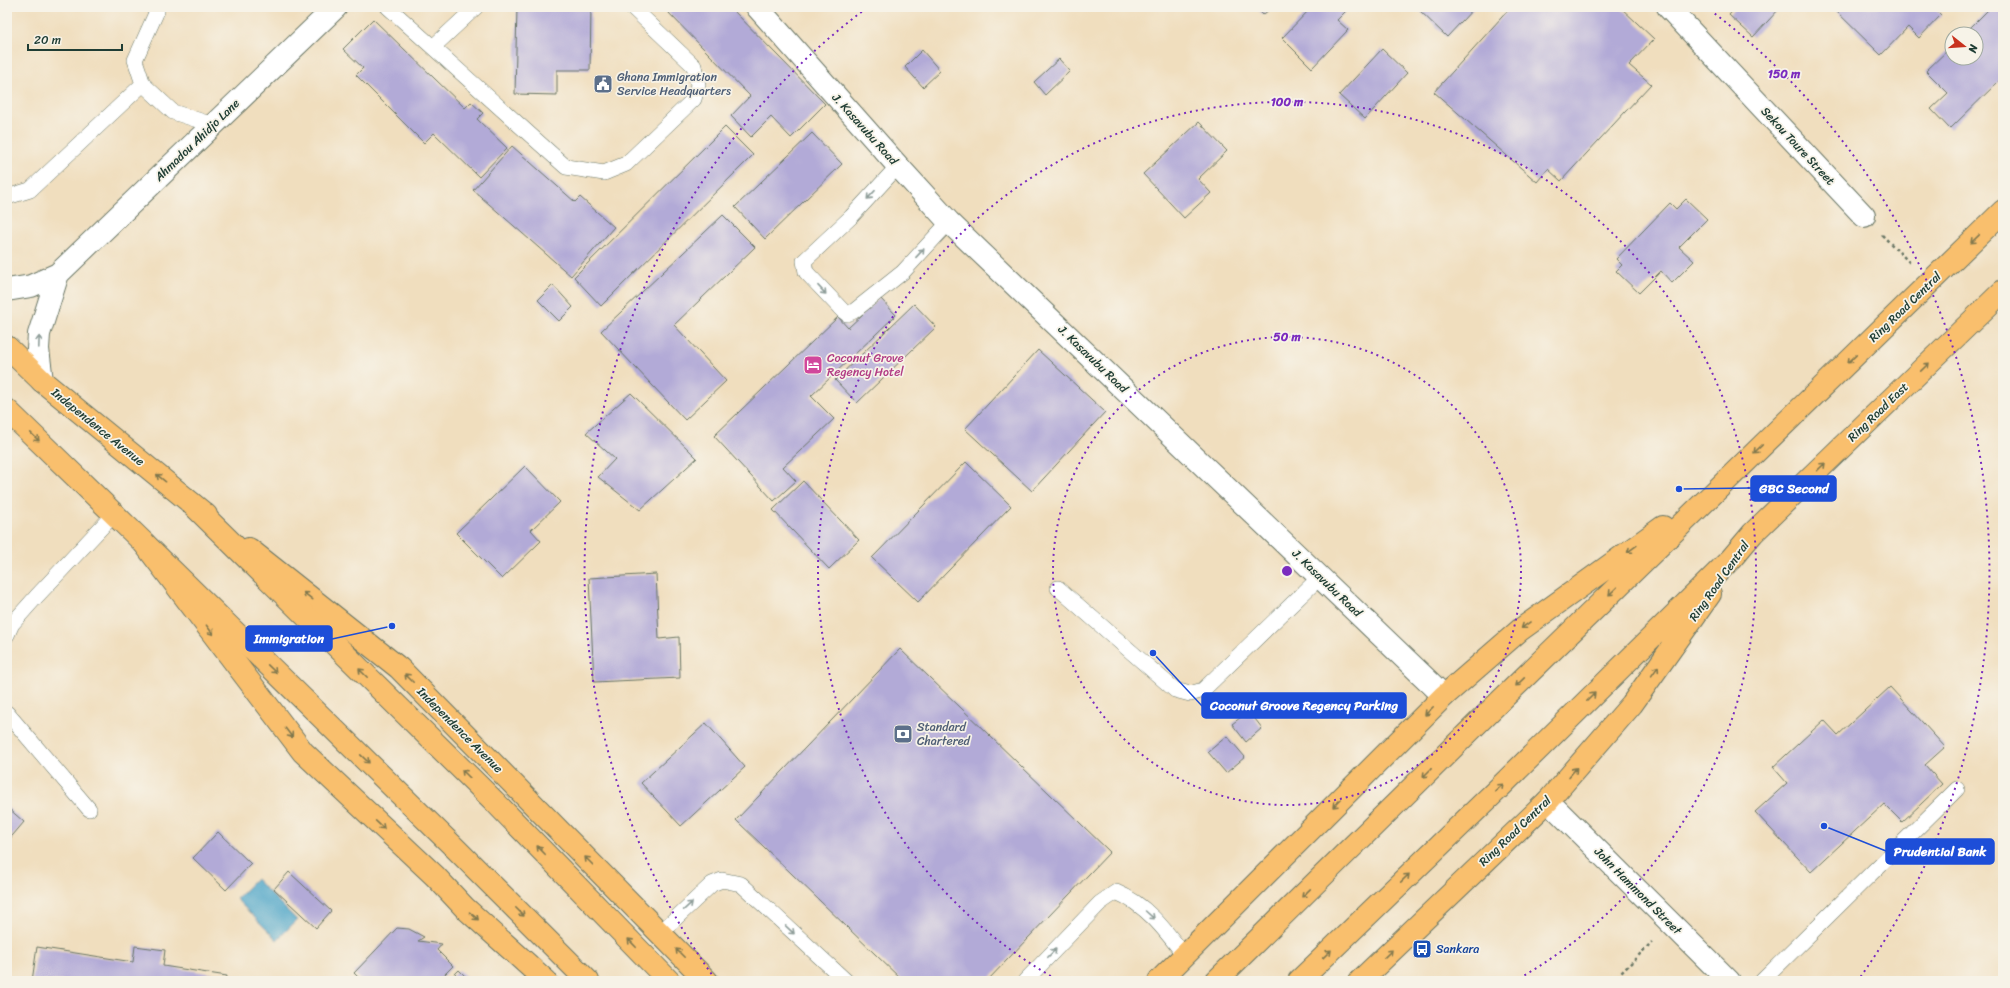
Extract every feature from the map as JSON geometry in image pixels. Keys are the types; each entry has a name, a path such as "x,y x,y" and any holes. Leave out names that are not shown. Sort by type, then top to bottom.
{"main road":[{"name":"Ring Road Central","path":"1216,981 2003,212"},
{"name":"Ring Road East","path":"1753,533 2003,291"},
{"name":"Independence Avenue","path":"7,347 42,381 191,503 399,668 707,981"},
{"path":"7,410 452,845 588,981"},
{"name":"Ring Road Central","path":"1159,981 1444,696 1520,630 1721,486"},
{"name":"Independence Avenue","path":"191,503 494,801 669,981"},
{"name":"Ring Road Central","path":"1360,981 1548,801 1632,704 1753,533"},
{"name":"Ring Road Central","path":"1299,981 1499,788 1725,564 1753,533"},
{"path":"144,543 303,752 435,876 465,908 546,981"}],"street":[{"name":"Ahmadou Ahidjo Lane","path":"58,274 336,7"},
{"name":"J. Kasavubu Road","path":"757,7 949,222 1321,576 1444,696"},
{"name":"Sekou Toure Street","path":"1668,7 1864,216"},
{"path":"7,290 31,286 58,274"},
{"path":"42,381 38,349 39,334 58,274"},
{"name":"John Hammond Street","path":"1548,801 1729,981"}],"lane":[{"path":"154,7 157,11 135,60 143,84 173,112 213,125"},
{"path":"388,7 566,167 604,173 626,164 694,99 698,85 694,66 632,7"},
{"path":"433,47 476,7"},
{"path":"7,197 30,190 143,84"},
{"path":"898,166 850,217 804,261 806,272 843,311 848,314 854,311 903,272 949,222"},
{"path":"7,635 12,624 114,514"},
{"path":"1058,588 1175,690 1190,694 1203,690 1321,576"},
{"path":"7,713 89,809"},
{"path":"1762,981 1957,789"},
{"path":"660,933 712,884 722,880 741,884 846,981"},
{"path":"1025,981 1100,903 1116,892 1131,898 1162,926 1185,956"}],"path":[{"path":"1864,216 1930,283"},
{"path":"1613,981 1671,924"}],"water":[{"path":"256,879 297,920 277,940 236,899"}],"building":[{"path":"517,7 591,7 590,70 557,70 557,95 515,94"},
{"path":"663,7 730,7 825,104 791,138 771,117 751,137 731,116 750,96"},
{"path":"1256,7 1272,7 1263,15"},
{"path":"1312,7 1343,7 1347,10 1337,20 1348,30 1312,68 1282,38"},
{"path":"1416,7 1475,7 1447,37"},
{"path":"1511,7 1620,7 1654,39 1629,65 1651,84 1561,181 1548,169 1537,182 1434,92"},
{"path":"1736,7 1781,7 1753,37 1729,15"},
{"path":"1832,7 1933,7 1941,15 1919,38 1908,27 1881,55"},
{"path":"1991,7 2003,7 2003,77 1950,129 1931,109 1948,93 1926,71 1944,54 1944,66 1984,66 1984,26 1972,26"},
{"path":"373,19 465,108 471,102 483,113 477,119 507,148 479,177 434,133 424,143 356,75 363,68 343,49"},
{"path":"1382,49 1407,73 1365,119 1339,95"},
{"path":"922,50 940,71 923,87 905,67"},
{"path":"1059,59 1070,71 1045,95 1034,82"},
{"path":"1199,122 1227,151 1198,179 1211,193 1184,218 1143,174"},
{"path":"725,127 753,155 601,306 574,277"},
{"path":"812,133 842,164 765,239 735,207"},
{"path":"512,146 575,202 580,197 614,227 571,276 473,190"},
{"path":"1686,199 1707,219 1679,247 1694,261 1672,283 1661,271 1639,293 1616,271 1622,265 1616,259 1670,203 1676,209"},
{"path":"723,215 755,247 674,325 726,381 685,420 601,331"},
{"path":"553,285 573,307 559,321 538,300"},
{"path":"880,298 896,315 811,396 834,419 783,467 796,481 774,501 714,436 838,317 848,328"},
{"path":"914,304 936,327 857,403 835,380"},
{"path":"1038,350 1105,412 1032,491 965,429"},
{"path":"631,393 697,458 640,510 598,477 615,459 586,433"},
{"path":"966,462 1011,506 918,602 872,558"},
{"path":"525,466 560,502 531,530 541,541 502,579 456,533"},
{"path":"803,481 859,540 829,569 773,510"},
{"path":"656,574 659,639 679,637 680,678 594,682 589,578"},
{"name":"Standard Chartered","path":"900,649 1110,852 987,981 903,981 736,820"},
{"path":"1890,687 1945,747 1925,765 1942,784 1902,822 1884,804 1811,872 1755,812 1787,783 1773,767 1824,720 1838,735"},
{"path":"1249,711 1262,728 1246,742 1232,724"},
{"path":"706,723 745,767 681,826 641,783"},
{"path":"1227,736 1245,757 1226,773 1208,752"},
{"path":"7,807 24,822 7,842"},
{"path":"218,832 251,864 226,890 193,858"},
{"path":"289,872 331,911 316,928 274,889"},
{"path":"397,928 409,929 424,937 418,941 442,944 437,950 453,966 438,981 362,981 354,973"},
{"path":"135,946 165,950 163,966 227,976 226,981 32,981 37,947 133,962"},
{"path":"459,970 470,981 448,981"}],"place":[{"name":"Ghana Immigration Service Headquarters","path":"603,84"},
{"name":"Coconut Grove Regency Hotel","path":"813,365"},
{"name":"GBC Second","path":"1679,489"},
{"name":"Immigration","path":"392,626"},
{"name":"Coconut Groove Regency Parking","path":"1153,653"},
{"name":"Standard Chartered","path":"903,734"},
{"name":"Prudential Bank","path":"1824,826"},
{"name":"Sankara","path":"1422,949"}]}
